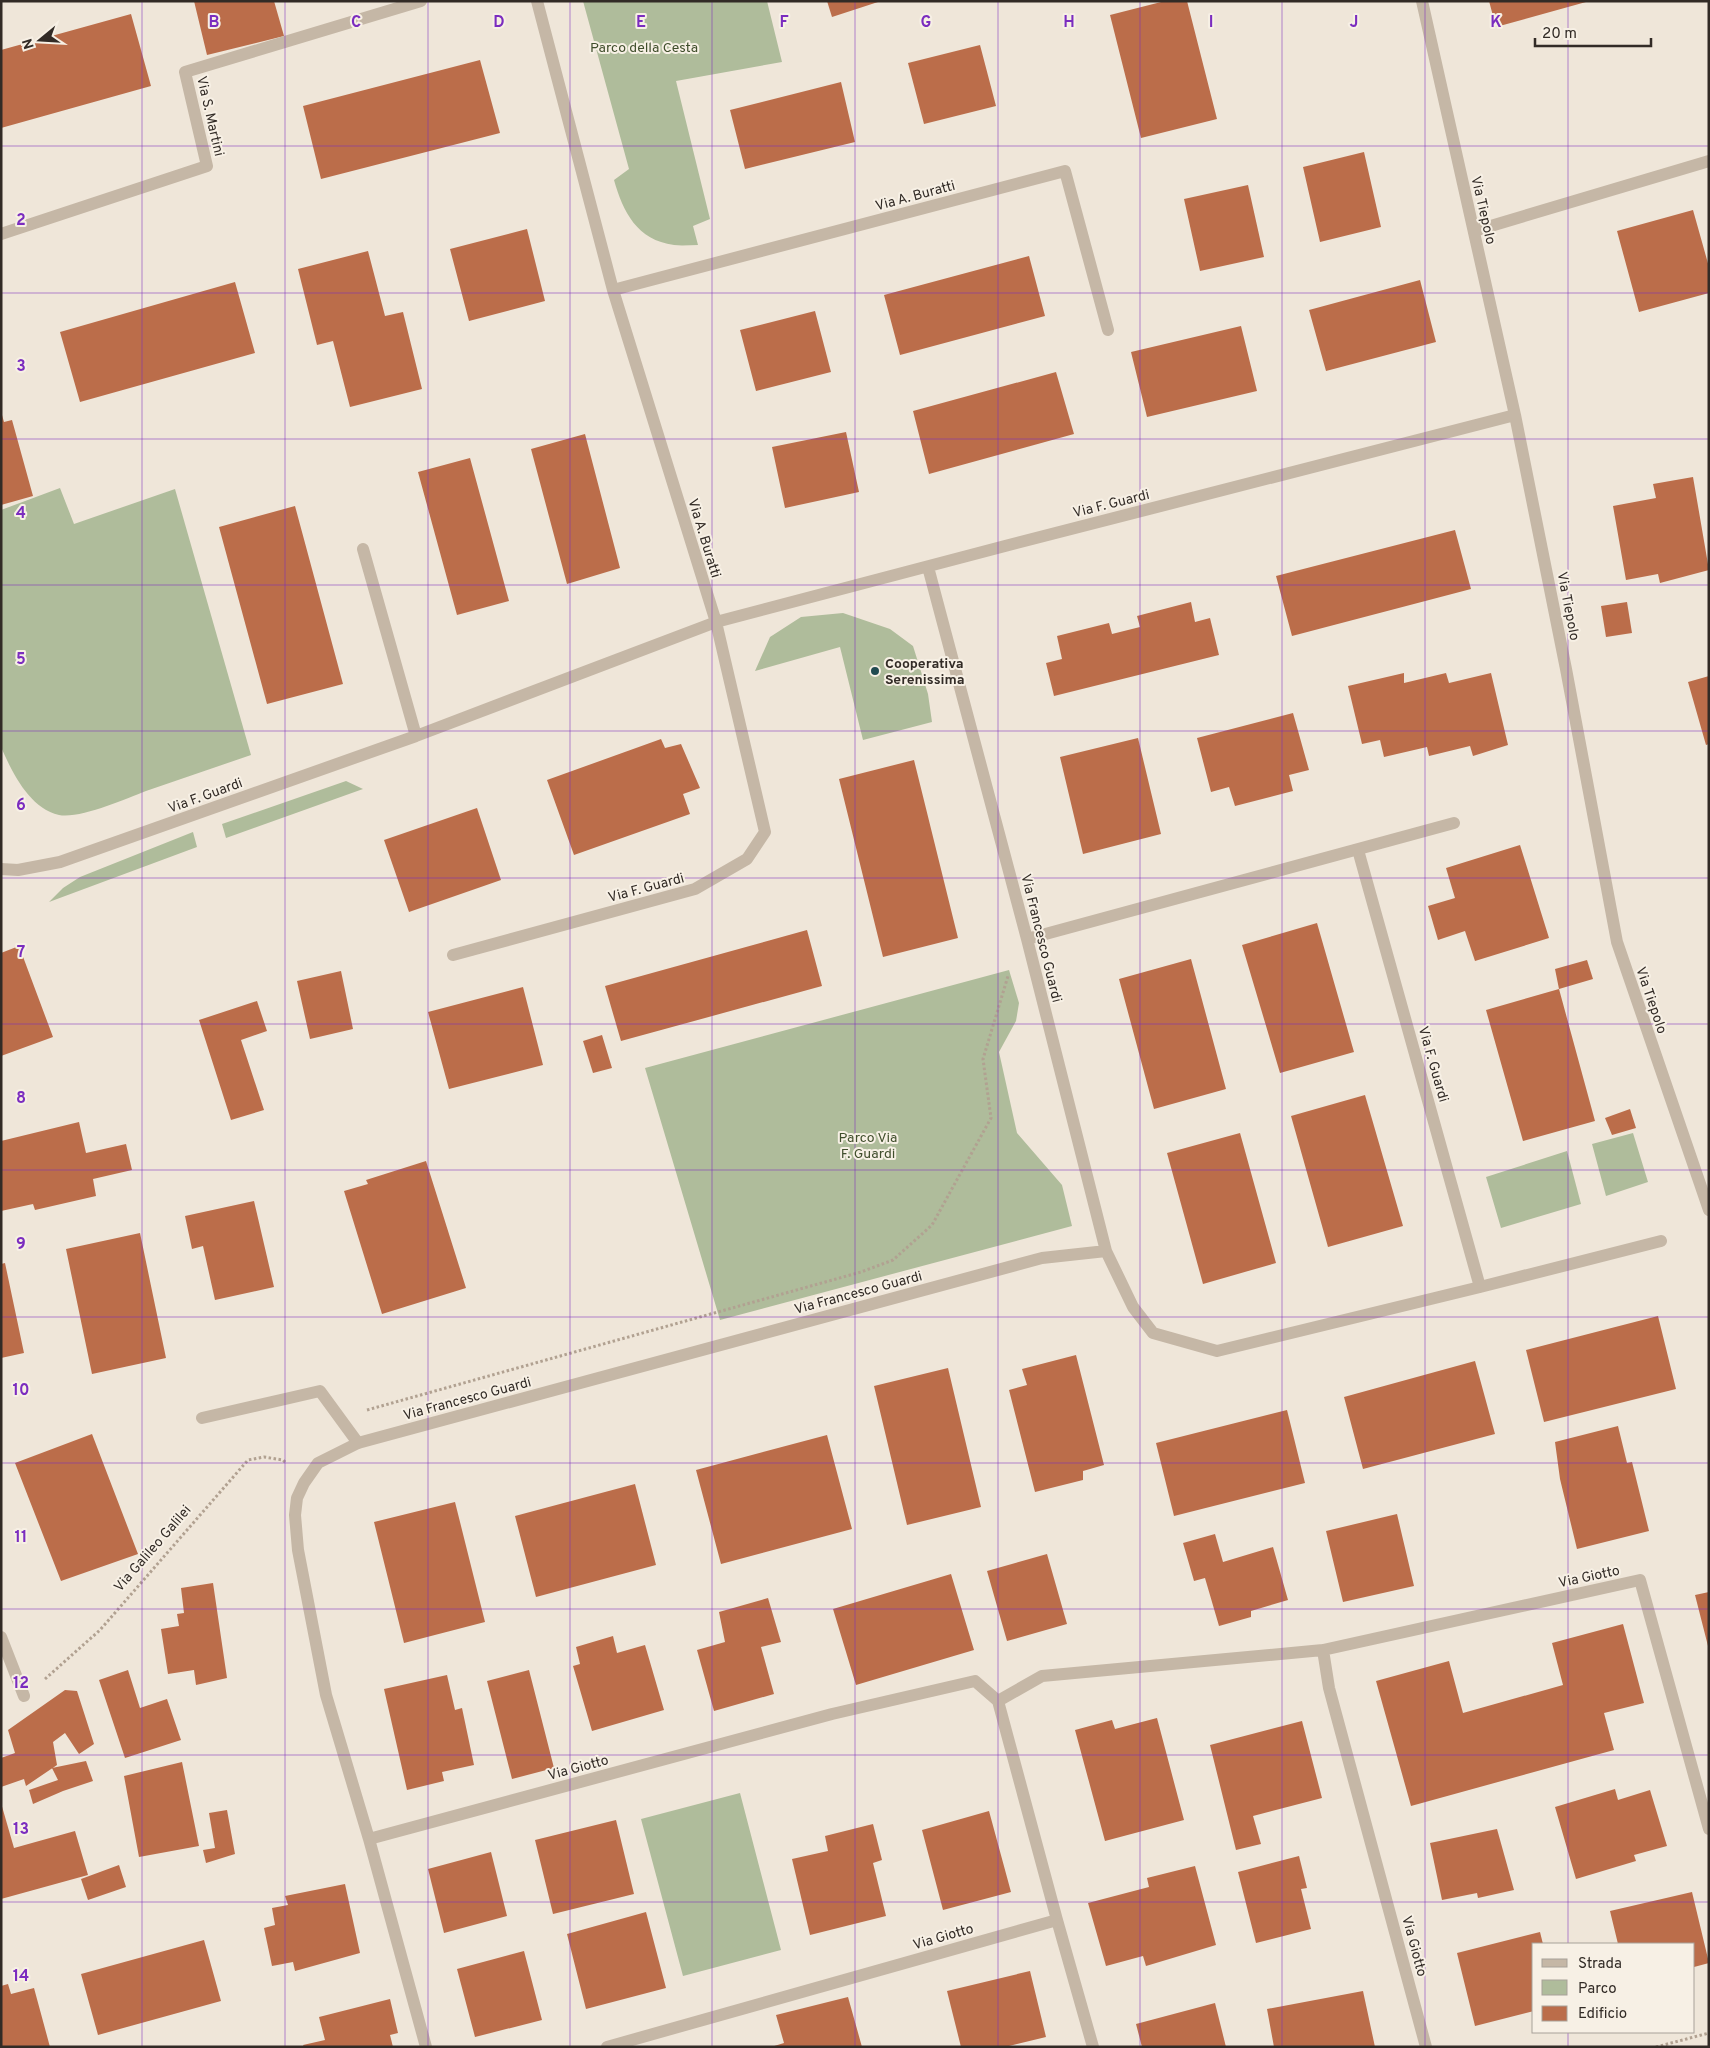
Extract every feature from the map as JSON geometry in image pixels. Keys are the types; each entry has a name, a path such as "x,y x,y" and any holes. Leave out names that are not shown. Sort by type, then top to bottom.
{"street":[{"name":"Via S. Martini","path":"1,234 207,166 185,72 421,1"},
{"name":"Via A. Buratti","path":"537,1 613,290 716,622"},
{"name":"Via Tiepolo","path":"1422,1 1515,415 1566,669 1617,942 1709,1210"},
{"path":"1474,231 1709,161"},
{"name":"Via A. Buratti","path":"613,290 1066,172 1108,330"},
{"name":"Via F. Guardi","path":"1,869 18,870 60,862 416,736 716,622 1515,415"},
{"path":"363,549 416,736"},
{"name":"Via Francesco Guardi","path":"368,1839 326,1694 298,1550 295,1515 297,1498 304,1483 318,1463 358,1443 1042,1258 1106,1251 1027,940 928,567"},
{"name":"Via F. Guardi","path":"453,955 695,889 747,859 764,832 716,622"},
{"path":"1027,940 1454,823"},
{"name":"Via F. Guardi","path":"1358,850 1480,1287"},
{"path":"1106,1251 1133,1307 1153,1332 1217,1351 1661,1241"},
{"path":"202,1418 320,1391 358,1443"},
{"name":"Via Giotto","path":"368,1839 832,1714 975,1682 998,1701 1042,1676 1322,1650 1640,1580 1709,1830"},
{"path":"1,1637 24,1696"},
{"name":"Via Giotto","path":"1322,1650 1329,1688 1426,2047"},
{"path":"998,1701 1056,1920 1093,2047"},
{"path":"368,1839 426,2047"},
{"name":"Via Giotto","path":"607,2047 1056,1920"}],"path":[{"path":"339,1418 862,1272 893,1260 932,1225 991,1118 983,1060 1010,970"},
{"name":"Via Galileo Galilei","path":"24,1696 100,1630 248,1460 264,1457 283,1460 304,1483"},
{"path":"1656,2047 1709,2033"}],"green space":[{"name":"Parco della Cesta","path":"583,1 767,1 782,62 676,81 710,219 693,226 698,245 674,245 650,237 634,223 622,203 614,180 629,169"},
{"path":"60,488 74,524 175,489 251,755 102,808 78,814 59,815 48,811 30,797 23,788 10,767 1,747 1,510"},
{"path":"843,613 890,629 913,646 928,694 932,722 863,740 840,647 755,671 770,637 801,617"},
{"path":"346,781 363,789 226,838 222,824"},
{"path":"193,832 197,847 49,902 63,888 80,877"},
{"name":"Parco Via F. Guardi","path":"1009,970 1019,1003 1016,1021 999,1052 1017,1133 1062,1185 1072,1226 720,1320 645,1068"},
{"path":"1633,1133 1648,1182 1606,1196 1592,1144"},
{"path":"1567,1151 1581,1204 1501,1228 1486,1177"},
{"path":"740,1793 781,1950 683,1976 641,1819"}],"building":[{"path":"194,1 274,1 284,36 207,55"},
{"path":"827,1 878,1 878,2 832,17"},
{"path":"1165,1 1187,1 1217,119 1141,138 1110,15"},
{"path":"1489,1 1586,1 1586,2 1496,27"},
{"path":"131,14 151,86 1,128 1,50"},
{"path":"980,45 996,106 924,124 908,63"},
{"path":"480,60 500,133 321,179 303,106"},
{"path":"841,82 855,142 745,169 730,110"},
{"path":"1364,152 1381,227 1320,242 1303,167"},
{"path":"1248,185 1264,257 1200,271 1184,199"},
{"path":"1693,210 1709,267 1709,293 1639,312 1617,231"},
{"path":"527,229 545,301 469,321 450,249"},
{"path":"368,251 385,316 403,312 422,389 350,407 333,341 317,345 298,269"},
{"path":"1029,256 1045,316 900,355 884,295"},
{"path":"1420,280 1436,342 1326,371 1309,310"},
{"path":"235,282 255,353 80,402 60,332"},
{"path":"815,311 831,372 756,391 740,330"},
{"path":"1241,326 1257,391 1147,417 1131,352"},
{"path":"1056,372 1074,434 929,474 913,411"},
{"path":"2,415 4,422 12,420 33,496 1,505"},
{"path":"846,432 859,492 785,508 772,447"},
{"path":"585,434 620,568 567,584 531,449"},
{"path":"470,458 509,601 457,615 418,472"},
{"path":"1693,477 1709,570 1660,583 1658,574 1626,580 1613,506 1656,498 1653,484"},
{"path":"295,506 343,684 267,704 219,527"},
{"path":"1455,530 1471,589 1292,636 1276,576"},
{"path":"1191,602 1195,622 1210,618 1219,655 1054,696 1046,663 1062,659 1057,636 1109,623 1112,634 1140,627 1137,616"},
{"path":"1627,602 1632,633 1606,637 1601,606"},
{"path":"1404,673 1404,683 1446,673 1449,683 1491,673 1508,745 1473,756 1470,746 1429,756 1427,747 1384,757 1380,740 1362,744 1348,686"},
{"path":"1709,676 1709,744 1706,745 1688,682"},
{"path":"1293,713 1309,770 1289,775 1293,791 1235,806 1229,787 1211,792 1197,738"},
{"path":"1138,738 1161,834 1083,854 1060,757"},
{"path":"661,739 665,748 681,744 700,788 683,794 690,814 574,855 547,780"},
{"path":"914,760 958,938 883,957 839,779"},
{"path":"477,808 501,880 409,912 384,840"},
{"path":"1520,845 1549,938 1475,961 1465,931 1438,940 1428,906 1455,898 1446,868"},
{"path":"1317,923 1354,1052 1280,1073 1242,945"},
{"path":"807,930 822,986 621,1041 605,986"},
{"path":"19,946 53,1037 1,1056 1,953"},
{"path":"1191,959 1226,1089 1154,1109 1119,979"},
{"path":"1587,960 1593,979 1559,989 1555,969"},
{"path":"341,971 353,1029 310,1039 297,981"},
{"path":"523,987 543,1065 449,1089 428,1012"},
{"path":"1559,989 1595,1121 1523,1141 1486,1010"},
{"path":"257,1001 267,1031 241,1040 264,1110 231,1120 199,1020"},
{"path":"602,1035 612,1068 593,1073 583,1041"},
{"path":"1365,1095 1403,1226 1328,1247 1291,1116"},
{"path":"1630,1109 1636,1128 1612,1135 1605,1118"},
{"path":"79,1122 86,1153 126,1144 132,1170 93,1179 96,1196 35,1210 33,1204 1,1211 1,1141"},
{"path":"1240,1133 1276,1263 1203,1284 1167,1153"},
{"path":"426,1161 466,1288 382,1314 344,1191 368,1184 366,1180"},
{"path":"254,1201 274,1287 215,1300 203,1246 192,1249 185,1216"},
{"path":"140,1233 166,1358 92,1374 66,1249"},
{"path":"5,1263 24,1353 1,1358 1,1264"},
{"path":"1658,1316 1676,1389 1544,1422 1526,1350"},
{"path":"1076,1355 1104,1465 1083,1471 1083,1480 1035,1492 1009,1390 1027,1385 1022,1369"},
{"path":"1475,1361 1495,1434 1363,1469 1344,1397"},
{"path":"948,1368 981,1507 907,1525 874,1386"},
{"path":"1287,1410 1305,1483 1174,1516 1156,1443"},
{"path":"1618,1426 1627,1463 1632,1462 1649,1531 1577,1549 1560,1479 1555,1442"},
{"path":"92,1434 138,1554 61,1581 15,1463"},
{"path":"827,1435 852,1529 721,1564 696,1470"},
{"path":"635,1484 656,1565 536,1597 515,1516"},
{"path":"455,1502 485,1622 404,1643 374,1522"},
{"path":"1397,1514 1414,1586 1343,1602 1326,1531"},
{"path":"1215,1534 1223,1562 1273,1547 1288,1600 1251,1611 1251,1617 1219,1626 1205,1578 1194,1581 1183,1543"},
{"path":"1047,1554 1067,1624 1007,1641 987,1571"},
{"path":"951,1574 974,1650 856,1685 833,1609"},
{"path":"213,1583 227,1678 196,1685 194,1670 168,1674 161,1629 179,1626 177,1614 184,1613 181,1588"},
{"path":"1709,1592 1709,1646 1708,1646 1695,1595"},
{"path":"768,1598 781,1642 761,1647 774,1694 714,1711 697,1650 725,1642 719,1612"},
{"path":"1623,1624 1644,1703 1604,1713 1614,1750 1411,1806 1376,1681 1449,1661 1463,1713 1563,1685 1552,1643"},
{"path":"613,1636 617,1653 645,1645 664,1710 592,1731 573,1666 580,1664 576,1647"},
{"path":"128,1670 140,1708 167,1699 181,1740 125,1758 99,1680"},
{"path":"529,1670 554,1768 512,1779 487,1681"},
{"path":"447,1675 455,1710 462,1708 474,1765 442,1772 444,1781 407,1790 384,1689"},
{"path":"65,1690 77,1691 94,1744 79,1754 65,1733 53,1742 57,1765 26,1786 24,1779 1,1787 1,1758 15,1753 8,1730"},
{"path":"1157,1718 1184,1820 1105,1841 1075,1730 1112,1720 1115,1729"},
{"path":"1302,1721 1322,1798 1253,1816 1261,1844 1236,1850 1210,1745"},
{"path":"86,1761 93,1781 33,1804 29,1790 58,1780 52,1768"},
{"path":"182,1762 199,1846 139,1857 124,1776"},
{"path":"1615,1789 1618,1800 1650,1790 1667,1846 1634,1855 1636,1861 1576,1879 1555,1807"},
{"path":"1,1803 14,1848 75,1831 88,1875 1,1899"},
{"path":"227,1810 235,1854 206,1863 203,1850 215,1848 209,1813"},
{"path":"989,1811 1011,1892 943,1910 922,1830"},
{"path":"616,1820 634,1894 553,1914 535,1840"},
{"path":"873,1824 882,1860 873,1863 886,1916 810,1935 792,1859 828,1851 825,1836"},
{"path":"1497,1829 1514,1890 1478,1898 1477,1893 1442,1900 1430,1843"},
{"path":"491,1852 507,1916 444,1933 428,1869"},
{"path":"1299,1856 1307,1888 1301,1889 1311,1929 1256,1943 1238,1872"},
{"path":"119,1865 126,1887 88,1900 81,1879"},
{"path":"1195,1866 1216,1945 1146,1966 1143,1956 1106,1966 1088,1903 1149,1887 1147,1878"},
{"path":"345,1884 360,1953 295,1971 293,1962 272,1966 264,1928 275,1925 272,1908 288,1905 285,1896"},
{"path":"1692,1892 1709,1963 1695,1967 1695,1943 1618,1943 1610,1911"},
{"path":"646,1912 666,1988 586,2009 567,1934"},
{"path":"1540,1932 1543,1943 1532,1943 1532,2012 1475,2026 1457,1953"},
{"path":"204,1940 221,2001 98,2035 81,1974"},
{"path":"524,1951 542,2020 475,2037 457,1969"},
{"path":"1030,1971 1046,2037 1005,2047 961,2047 947,1991"},
{"path":"8,1984 11,1994 34,1988 50,2047 1,2047 1,1986"},
{"path":"1363,1991 1375,2047 1274,2047 1267,2009"},
{"path":"848,1997 862,2047 771,2047 784,2043 776,2015"},
{"path":"390,1999 398,2033 390,2035 393,2047 304,2047 303,2045 325,2040 319,2017"},
{"path":"1215,2003 1226,2047 1142,2047 1136,2024"}],"place":[{"name":"Cooperativa Serenissima","path":"875,671"}]}
